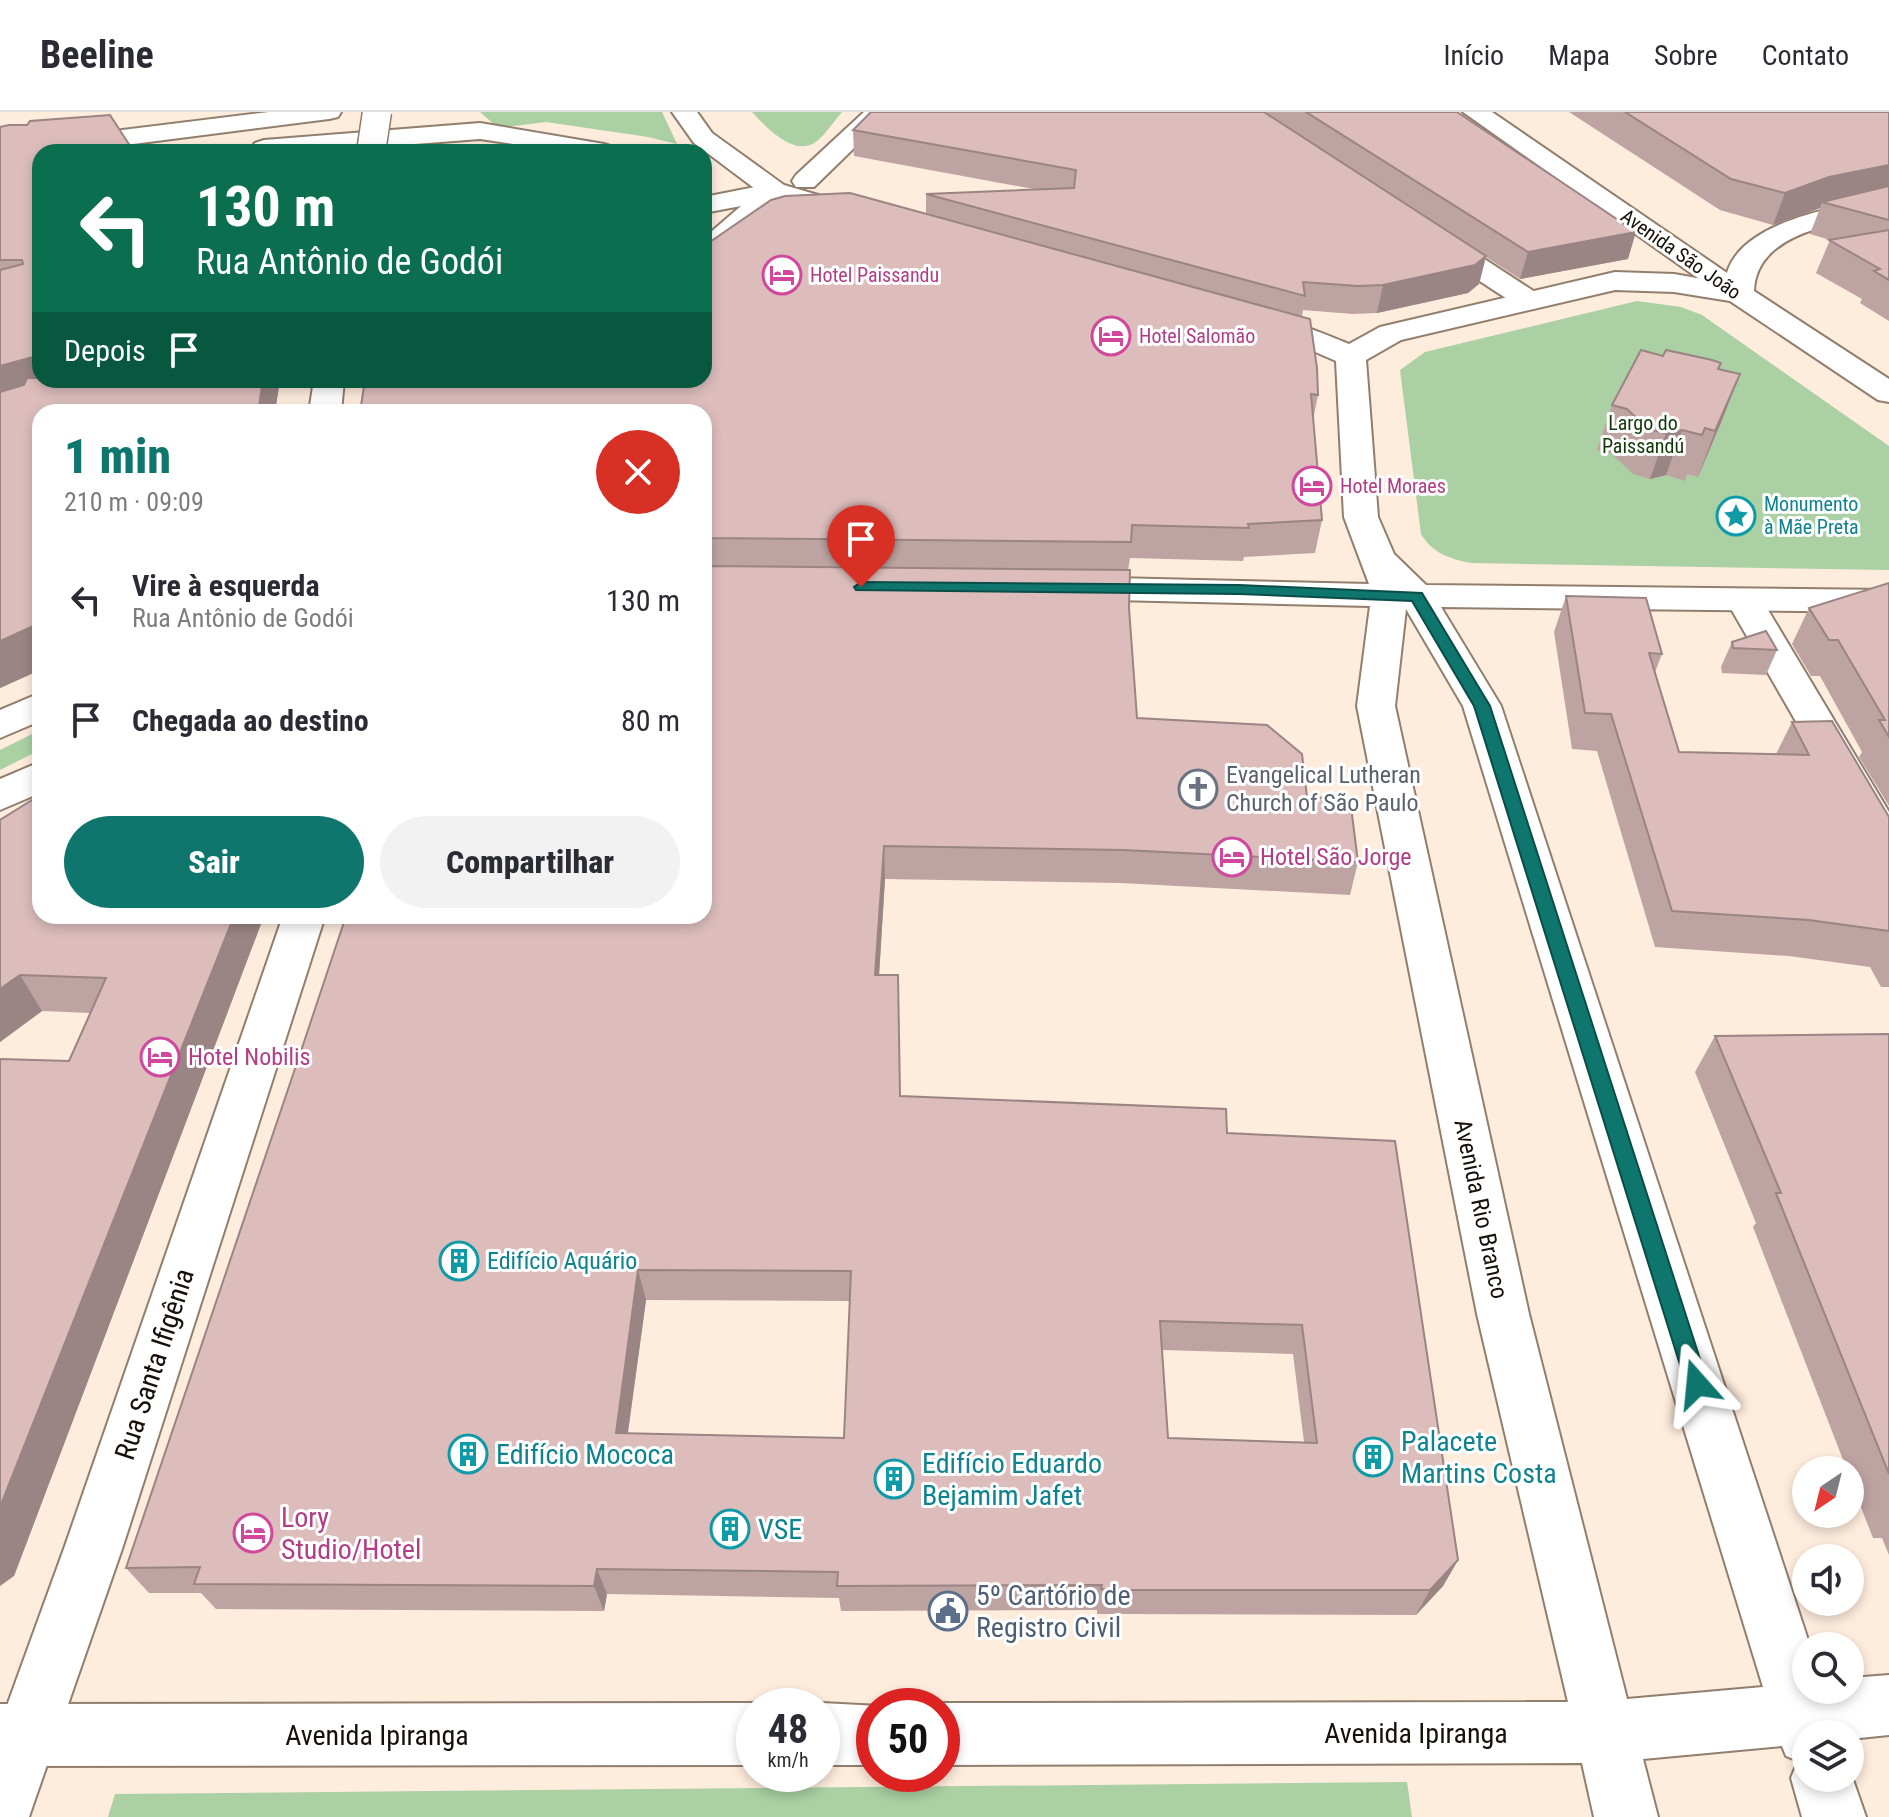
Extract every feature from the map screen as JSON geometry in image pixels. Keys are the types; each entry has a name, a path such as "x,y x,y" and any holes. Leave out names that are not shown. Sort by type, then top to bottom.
{"main road":[{"path":"0,138 164,112"},
{"path":"74,144 329,112"},
{"path":"372,144 377,112"},
{"path":"684,112 711,144"},
{"path":"805,181 879,112"},
{"name":"Avenida São João","path":"1475,112 1889,393"},
{"path":"267,144 278,119"},
{"path":"332,144 480,131 509,133 564,144"},
{"path":"712,145 775,191"},
{"path":"0,147 32,149"},
{"path":"712,183 775,191 870,219"},
{"path":"712,203 775,191"},
{"path":"712,239 775,191"},
{"path":"1351,356 1391,333 1615,281 1674,283 1739,294 1741,271 1749,257 1769,240 1795,228 1889,204"},
{"path":"1409,222 1528,300"},
{"path":"1233,317 1308,338 1351,356"},
{"path":"1351,356 1361,517 1379,559 1482,706 1804,1720"},
{"path":"1035,588 1889,601"},
{"name":"Avenida Rio Branco","path":"1403,596 1376,706 1503,1314 1626,1817"},
{"path":"1744,600 1889,847"},
{"path":"0,725 32,710"},
{"path":"0,796 32,780"},
{"name":"Rua Santa Ifigênia","path":"0,1811 14,1735 301,924"},
{"name":"Avenida Ipiranga","path":"1823,1720 1889,1705"},
{"name":"Avenida Ipiranga","path":"960,1734 1605,1732 1792,1725"},
{"name":"Avenida Ipiranga","path":"14,1735 736,1734"},
{"path":"1826,1792 1834,1817"}],"green space":[{"path":"480,112 662,112 677,144 546,122 498,128"},
{"path":"752,112 842,112 817,141 799,146 781,138"},
{"name":"Largo do Paissandú","path":"1637,301 1681,307 1702,315 1889,446 1889,570 1471,563 1449,557 1430,546 1421,534 1400,370 1425,352"},
{"path":"32,734 32,754 0,770 0,750"},
{"path":"1407,1782 1412,1817 108,1817 115,1794 736,1788 736,1792 840,1792 840,1787 856,1787 856,1792 960,1792 960,1786"}],"building":[{"path":"871,112 1264,112 1486,256 1475,265 1383,285 1303,282 1305,296 926,194 1074,188 1076,170 853,130"},
{"path":"1306,112 1457,112 1636,232 1528,252"},
{"path":"1625,112 1889,112 1889,165 1829,177 1785,193 1731,179"},
{"path":"110,115 129,144 32,144 32,357 0,366 0,270 23,264 22,260 0,260 0,127 27,125 30,121"},
{"path":"1889,186 1889,220 1822,202"},
{"path":"850,193 1310,319 1317,368 1318,395 1311,394 1322,520 1248,524 1249,528 1132,525 1131,542 712,538 712,404 361,404 364,388 712,388 712,241 771,200 785,196"},
{"path":"1889,230 1889,280 1874,271 1880,269 1829,240"},
{"path":"1641,350 1663,356 1666,350 1712,360 1721,363 1718,369 1740,374 1715,431 1705,428 1702,435 1682,430 1666,433 1648,429 1627,409 1612,405"},
{"path":"27,378 32,378 32,388 262,388 259,404 32,404 32,627 0,641 0,392 24,385"},
{"path":"712,566 1130,570 1129,608 1137,718 1267,725 1302,754 1307,797 1350,799 1358,862 1124,850 884,846 875,975 898,975 900,1096 1226,1109 1227,1133 1395,1141 1458,1560 1430,1590 1129,1590 1101,1589 1102,1585 837,1586 838,1572 597,1569 594,1586 194,1584 200,1567 126,1568 343,924 712,924","holes":["638,1270 851,1271 844,1438 616,1433","1160,1321 1302,1325 1317,1443 1168,1438"]},
{"path":"1889,583 1889,737 1879,720 1885,720 1838,640 1829,640 1809,608"},
{"path":"1566,596 1646,598 1662,654 1649,653 1679,752 1809,755 1792,722 1832,721 1889,817 1889,931 1809,920 1672,911 1611,714 1585,713"},
{"path":"1766,631 1777,650 1733,648 1732,642"},
{"path":"32,800 32,924 231,924 0,1507 0,1059 69,1061 106,978 20,975 0,989 0,820"},
{"path":"1889,1034 1889,1474 1776,1193 1781,1193 1715,1036"}],"place":[{"name":"Hotel Paissandu","path":"782,275"},
{"name":"Hotel Salomão","path":"1111,336"},
{"name":"Hotel Moraes","path":"1312,486"},
{"name":"Monumento à Mãe Preta","path":"1736,516"},
{"name":"Evangelical Lutheran Church of São Paulo","path":"1198,789"},
{"name":"Hotel São Jorge","path":"1232,857"},
{"name":"Hotel Nobilis","path":"160,1057"},
{"name":"Edifício Aquário","path":"459,1261"},
{"name":"Edifício Mococa","path":"468,1454"},
{"name":"Palacete Martins Costa","path":"1373,1457"},
{"name":"Edifício Eduardo Bejamim Jafet","path":"894,1479"},
{"name":"VSE","path":"730,1529"},
{"name":"Lory Studio/Hotel","path":"253,1533"},
{"name":"5º Cartório de Registro Civil","path":"948,1611"}],"route":[{"path":"861,587 1239,590 1416,596 1482,706 1697,1384"}]}
